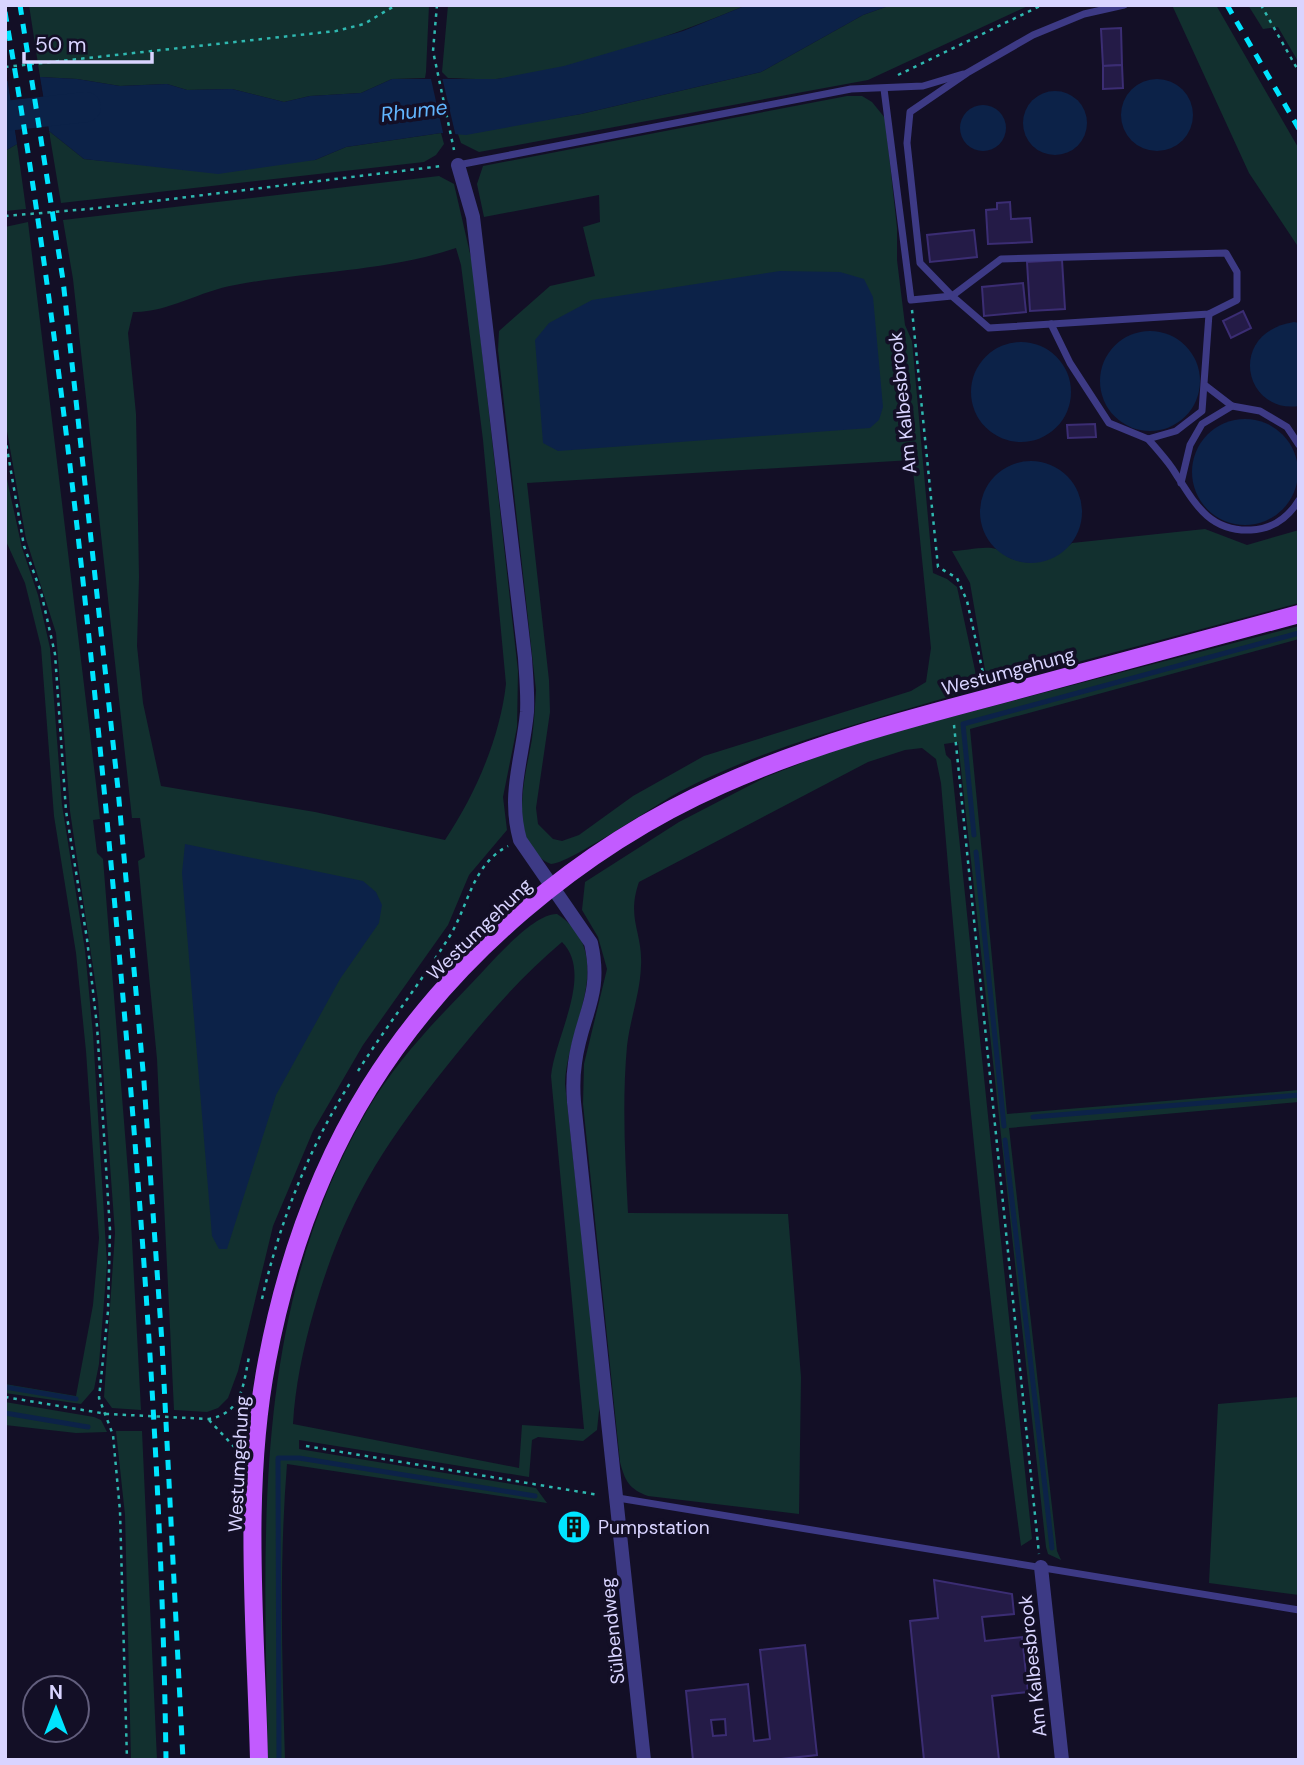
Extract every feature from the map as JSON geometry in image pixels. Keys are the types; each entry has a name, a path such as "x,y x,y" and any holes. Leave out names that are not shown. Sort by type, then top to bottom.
{"main road":[{"name":"Westumgehung","path":"259,1760 255,1547 259,1426 267,1362 307,1213 367,1091 397,1047 469,964 554,887 654,820 715,787 810,749 1299,614"}],"street":[{"name":"Sülbendweg","path":"458,164 473,217 525,658 527,709 516,771 513,800 515,821 520,840 591,943 595,960 597,978 592,1005 575,1063 574,1102 644,1760"},
{"name":"Am Kalbesbrook","path":"1041,1567 1062,1760"}],"lane":[{"path":"884,89 911,300 952,296 1001,258 1226,253 1237,272 1237,300 1209,314 989,328 952,296 920,263 907,124 910,112 918,104 943,92 967,73 1033,35 1084,14 1124,5"},
{"path":"458,164 852,89 923,86 967,73"},
{"path":"1148,439 1176,431 1202,411 1206,386 1209,314"},
{"path":"1051,324 1070,363 1110,423 1148,439 1181,483 1192,503 1214,523 1237,531 1263,529 1288,516 1299,500"},
{"path":"1206,386 1232,406 1260,411 1287,427 1299,445"},
{"path":"1181,483 1191,445 1202,424 1232,406"},
{"path":"618,1498 1299,1610"}],"path":[{"path":"5,67 336,31 364,24 396,5"},
{"path":"437,5 433,51 451,141"},
{"path":"884,89 894,77 1042,5"},
{"path":"1261,5 1299,72"},
{"path":"5,216 89,209 458,164"},
{"name":"Am Kalbesbrook","path":"911,300 938,567 957,578 967,601 988,698"},
{"path":"5,437 24,546 41,592 55,654 66,811 93,987 110,1214 109,1291 99,1398 113,1435 121,1511 127,1760"},
{"path":"952,708 1041,1567"},
{"path":"5,1397 107,1414 209,1419 222,1417 233,1410 240,1396"},
{"path":"209,1419 242,1457"},
{"path":"306,1446 618,1498"}],"green space":[{"path":"29,5 429,5 425,78 392,79 361,93 310,96 284,102 232,89 187,90 167,84 120,86 77,79 40,77"},
{"path":"448,5 747,5 656,40 590,61 526,75 484,79 448,78 442,72"},
{"path":"891,5 1030,5 868,80 479,152 461,143 458,134 581,114 761,72 863,15"},
{"path":"1172,5 1216,5 1299,149 1299,248 1249,173"},
{"path":"1248,5 1299,5 1299,63 1278,27 1263,29"},
{"path":"847,96 862,96 872,102 885,118 897,228 897,260 905,325 912,341 933,573 957,587 976,675 974,689 752,759 681,791 561,861 551,864 537,855 528,841 523,825 523,789 532,739 536,690 498,350 499,331 550,286 595,276 583,227 600,222 599,195 484,217 477,184 483,166","holes":["912,460 931,648 926,682 911,691 704,756 633,796 579,835 562,841 553,839 538,824 536,808 550,712 549,680 527,483"]},
{"path":"49,131 84,159 144,165 315,160 346,147 441,133 444,144 436,155 424,162 61,203"},
{"path":"17,144 26,209 5,211 5,151"},
{"path":"439,176 454,184 472,262 518,671 517,727 503,797 507,830 469,875 448,925 363,1045 313,1131 273,1226 238,1371 228,1398 218,1408 207,1412 174,1410 157,1059 138,861 145,857 140,818 132,818 73,279 63,220","holes":["456,248 461,265 483,440 506,684 492,745 476,785 456,823 445,840 315,812 161,786 143,703 137,646 139,577 136,414 128,333 133,312 158,309 235,285 374,267"]},
{"path":"28,222 100,819 93,820 97,853 103,859 129,1184 141,1410 112,1408 104,1397 115,1233 98,1001 70,811 56,633 26,539 5,420 5,227"},
{"path":"5,470 22,548 38,595 50,648 62,805 85,950 93,1034 107,1264 99,1364 94,1389 81,1404 5,1393 5,1384 76,1396 93,1305 99,1238 86,1051 76,953 54,816 41,647 25,583 5,539"},
{"path":"1205,529 1247,545 1299,530 1299,603 1014,679 995,680 985,670 970,583 952,551 992,548 1019,561 1035,562 1058,554 1072,543"},
{"path":"1299,626 1299,639 970,729 1007,1114 1299,1090 1299,1102 1009,1128 1057,1551 1061,1560 1048,1554 1046,1547 958,742 944,744 946,755 951,760 1032,1539 1021,1546 976,1165 941,783 936,759 922,748 905,750 868,762 639,882 634,916 641,966 627,1046 625,1088 628,1213 788,1214 801,1377 799,1514 648,1496 632,1487 620,1462 583,1104 584,1064 607,969 598,937 582,910 585,882 679,822 766,777 827,753 905,729"},
{"path":"557,914 575,931 585,950 585,993 565,1084 600,1402 597,1430 583,1441 538,1437 532,1440 529,1477 299,1440 299,1449 536,1488 547,1503 287,1464 282,1575 285,1760 268,1760 265,1592 272,1426 283,1344 302,1264 330,1186 368,1109 390,1076 428,1029 498,955 535,922","holes":["562,942 571,955 574,988 551,1076 584,1429 522,1425 519,1468 293,1424 300,1368 325,1277 351,1212 382,1154 422,1097 460,1050 530,971"]},
{"path":"1299,1397 1299,1595 1209,1583 1218,1404"},
{"path":"5,1402 94,1417 101,1420 107,1432 76,1433 5,1425"},
{"path":"116,1431 142,1431 157,1760 131,1760 125,1515"}],"water":[{"path":"747,5 891,5 863,15 761,72 581,114 466,135 441,133 346,147 315,160 218,174 84,159 49,131 40,77 77,79 120,86 167,84 187,90 232,89 284,102 310,96 361,93 392,79 497,79 564,66 683,31"},
{"path":"1157,79 1177,85 1187,95 1193,115 1187,135 1177,145 1157,151 1137,145 1127,135 1121,115 1127,95 1137,85"},
{"path":"5,81 8,81 17,144 5,151"},
{"path":"1055,91 1078,100 1087,123 1078,146 1055,155 1032,146 1023,123 1032,100"},
{"path":"983,105 999,112 1006,128 999,144 983,151 967,144 960,128 967,112"},
{"path":"780,271 840,272 864,279 873,297 883,407 879,420 870,428 558,451 543,443 535,340 549,323 592,300"},
{"path":"1299,323 1299,406 1280,405 1265,398 1255,386 1250,371 1251,356 1258,341 1272,329"},
{"path":"1150,331 1169,335 1185,346 1196,362 1200,381 1196,400 1185,416 1169,427 1150,431 1131,427 1115,416 1104,400 1100,381 1104,362 1115,346 1131,335"},
{"path":"1021,342 1040,346 1056,357 1067,373 1071,392 1067,411 1056,427 1040,438 1021,442 1002,438 986,427 975,411 971,392 975,373 986,357 1002,346"},
{"path":"1245,419 1265,423 1282,435 1294,452 1298,472 1294,492 1282,509 1265,521 1245,525 1225,521 1208,509 1196,492 1192,472 1196,452 1208,435 1225,423"},
{"path":"1031,461 1050,465 1067,476 1078,493 1082,512 1078,531 1067,548 1050,559 1031,563 1012,559 995,548 984,531 980,512 984,493 995,476 1012,465"},
{"path":"185,844 363,881 376,892 382,905 379,923 340,979 276,1095 227,1249 219,1249 212,1236 182,873"}],"pier":[{"path":"39,74 50,137 46,132 36,77"},
{"path":"7,77 11,80 21,144 18,148"},
{"path":"442,77 456,137 444,137 431,79"}],"building":[{"path":"1121,28 1122,65 1103,66 1101,29"},
{"path":"1122,65 1123,88 1103,89 1103,66"},
{"path":"1010,202 1011,219 1030,218 1032,242 988,244 986,210 997,209 997,203"},
{"path":"974,230 977,257 930,262 927,235"},
{"path":"1062,260 1065,309 1030,311 1027,262"},
{"path":"1023,283 1026,312 984,316 982,287"},
{"path":"1243,311 1251,328 1231,338 1223,321"},
{"path":"1095,424 1096,437 1068,438 1067,425"},
{"name":"Pumpstation","path":"566,1518 585,1521 582,1536 563,1532"},
{"path":"934,1580 1012,1594 1014,1614 982,1617 985,1641 1022,1637 1028,1692 992,1696 999,1760 924,1760 910,1621 938,1618"},
{"path":"805,1645 817,1755 772,1760 693,1760 686,1691 748,1684 754,1741 770,1739 760,1650","holes":["725,1719 726,1735 713,1736 711,1720"]}],"waterway":[{"name":"Rhume","path":"5,116 86,107"},
{"path":"974,835 963,724 1299,633"},
{"path":"976,852 1004,1126"},
{"path":"1033,1117 1299,1095"},
{"path":"1005,1140 1052,1548"},
{"path":"5,1387 76,1399"},
{"path":"5,1413 88,1427"},
{"path":"279,1760 278,1458 299,1458 535,1496"}],"railway":[{"path":"20,5 63,280 118,789 144,1082 162,1343 183,1760"},
{"path":"1227,5 1299,129"},
{"path":"5,12 55,342 93,674 114,896 133,1112 155,1436 166,1760"}],"place":[{"name":"Pumpstation","path":"574,1527"}]}
